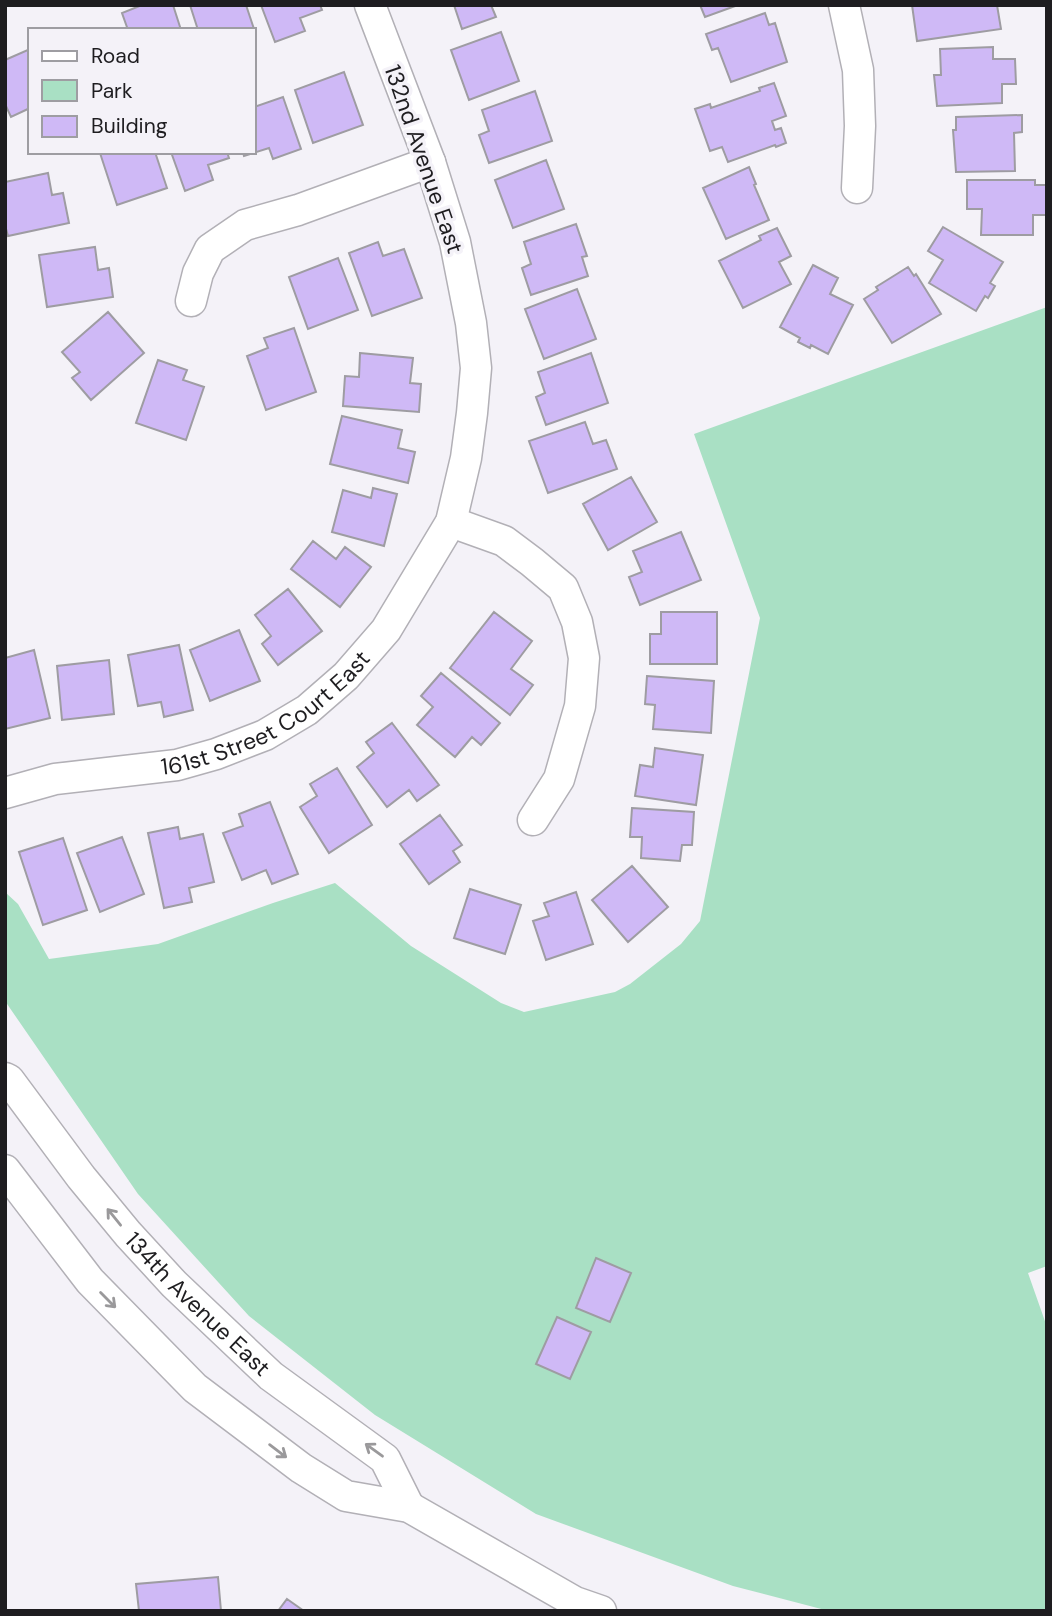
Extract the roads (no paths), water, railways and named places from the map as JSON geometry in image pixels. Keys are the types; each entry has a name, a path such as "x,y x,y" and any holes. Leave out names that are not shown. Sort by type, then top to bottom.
{"street":[{"name":"132nd Avenue East","path":"370,5 430,162 455,242 471,323 476,368 466,458 451,522"},
{"path":"844,5 858,70 860,126 857,188"},
{"path":"191,301 198,273 209,249 245,225 298,210 430,162"},
{"path":"451,522 504,541 532,562 563,588 577,622 584,657 580,706 559,779 533,820"},
{"name":"161st Street Court East","path":"5,793 68,777 177,765 216,754 265,735 296,716 346,676 386,630 451,522"},
{"name":"134th Avenue East","path":"5,1078 81,1177 174,1284 271,1376 385,1459 409,1507"},
{"path":"5,1170 90,1281 195,1388 301,1468 346,1496 409,1507 582,1608"}]}
